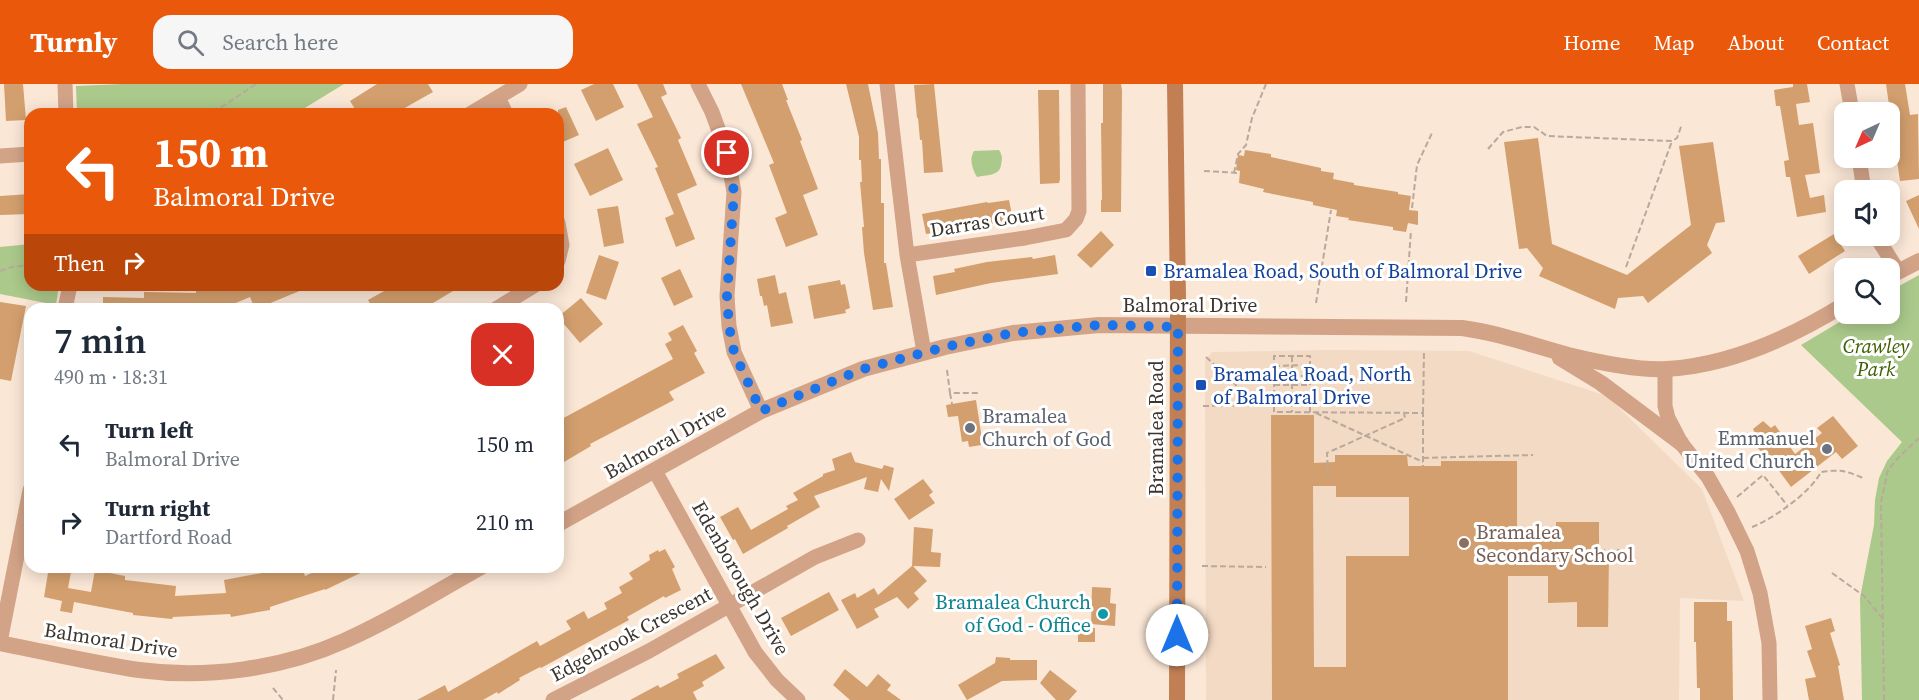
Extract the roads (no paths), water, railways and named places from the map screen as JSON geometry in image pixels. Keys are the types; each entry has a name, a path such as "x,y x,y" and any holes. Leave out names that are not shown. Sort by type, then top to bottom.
{"main road":[{"name":"Bramalea Road","path":"1175,84 1178,327 1177,700"}],"street":[{"path":"65,84 66,108"},
{"path":"480,108 520,84"},
{"path":"698,84 712,112 727,153 734,192 727,296 729,326 734,352 761,411"},
{"name":"Darras Court","path":"887,84 907,255 924,352"},
{"name":"Darras Court","path":"907,255 1025,238 1066,230 1071,226 1079,211 1078,84"},
{"path":"1847,84 1850,102"},
{"path":"498,97 503,108"},
{"path":"0,156 24,154"},
{"path":"1900,270 1919,261"},
{"path":"506,303 525,291"},
{"name":"Balmoral Drive","path":"564,521 761,411 863,369 924,352 1013,333 1099,325 1462,328 1494,333 1606,363 1665,369 1702,364 1733,356 1787,336 1834,311"},
{"path":"1541,346 1601,383 1681,443"},
{"path":"1665,369 1665,406 1668,418 1681,443 1708,477 1747,551 1760,593 1769,643 1770,700"},
{"name":"Edenborough Drive","path":"655,471 755,652 777,680 798,700"},
{"path":"0,643 24,521"},
{"name":"Edgebrook Crescent","path":"553,700 649,651 815,557 858,540"},
{"name":"Balmoral Drive","path":"0,643 140,670 198,673 259,666 303,656 343,642 470,573"}],"place":[{"name":"Bramalea Road, South of Balmoral Drive","path":"1151,271"},
{"name":"Bramalea Road, North of Balmoral Drive","path":"1201,385"},
{"name":"Bramalea Church of God","path":"970,428"},
{"name":"Emmanuel United Church","path":"1827,449"},
{"name":"Bramalea Secondary School","path":"1464,543"},
{"name":"Bramalea Church of God - Office","path":"1103,614"}],"park label":[{"name":"Crawley Park","path":"1876,358"}]}
